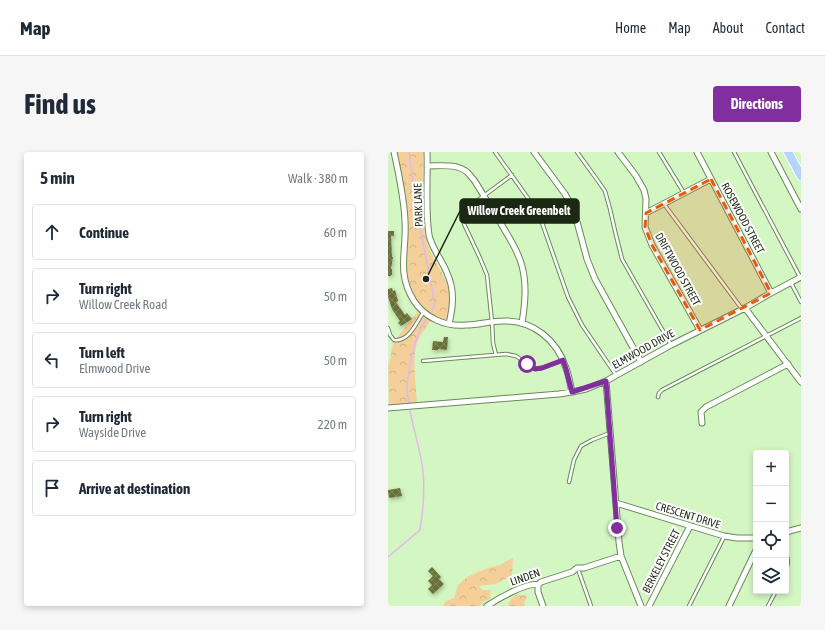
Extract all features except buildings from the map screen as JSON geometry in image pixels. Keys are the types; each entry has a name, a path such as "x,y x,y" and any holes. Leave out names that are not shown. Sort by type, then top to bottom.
{"main road":[{"path":"788,152 801,176"}],"street":[{"path":"394,152 399,172 404,205 405,224 403,273 405,284 414,303 423,312 434,319 457,326 504,321 522,323 544,334 563,360 572,392"},
{"name":"PARK LANE","path":"427,152 430,237 451,283 453,296 449,324"},
{"path":"534,152 572,205 595,279 640,362"},
{"name":"DRIFTWOOD STREET","path":"618,152 636,176 644,190 646,199 646,227 652,245 700,330"},
{"name":"ROSEWOOD STREET","path":"697,152 771,293"},
{"path":"771,152 801,208"},
{"path":"427,166 452,166 468,172 484,196 513,244 522,265 526,293 522,323"},
{"path":"646,213 711,179"},
{"name":"ELMWOOD DRIVE","path":"388,408 572,392 606,381 616,376 671,345 801,277"},
{"path":"743,308 766,335 801,382"},
{"path":"702,423 701,412 706,407 788,364"},
{"path":"606,381 618,542 621,556 641,606"},
{"name":"CRESCENT DRIVE","path":"616,503 724,536 753,538"},
{"name":"BERKELEY STREET","path":"650,606 690,526"},
{"path":"789,531 801,528"},
{"name":"LINDEN","path":"487,606 503,596 522,588 535,584 538,585 541,582 572,572 578,568 584,568 621,556"},
{"path":"729,606 753,556"},
{"name":"LINDEN","path":"572,572 579,572 584,568"},
{"path":"538,585 538,592 543,606"}],"lane":[{"path":"495,152 540,217 568,297 582,324 616,376"},
{"path":"577,152 605,191 622,259 671,345"},
{"path":"660,152 684,193"},
{"path":"734,152 801,277"},
{"path":"496,355 493,343 487,275 464,224 463,217 464,211 512,175"},
{"path":"664,204 743,308"},
{"path":"790,283 801,302"},
{"path":"388,328 390,335 394,340 399,341 405,339 410,334 423,312"},
{"path":"658,396 662,390 801,318"},
{"path":"423,361 506,354 516,356 535,369 563,360"},
{"path":"569,482 574,460 581,446 610,433"},
{"path":"689,606 724,536"},
{"path":"579,572 591,606"},
{"path":"768,606 774,594"}],"highlighted area":[{"path":"711,179 771,293 700,330 652,245 645,227 646,213"}],"green space":[{"path":"396,152 423,152 423,204 425,235 432,254 446,281 450,301 447,318 443,320 434,316 417,343 415,381 417,403 389,406 388,364 393,343 421,307 409,289 405,274 407,207"},
{"path":"513,558 512,575 496,584 479,586 482,590 491,590 490,599 483,602 480,606 443,606 445,602 454,598 458,585 467,577 485,569 500,565"},
{"path":"516,594 527,596 524,603 525,606 508,606 509,602"}],"waterway":[{"path":"409,152 416,206 433,294 434,304 432,311"},
{"path":"409,403 407,386 411,358 414,345 426,319"},
{"path":"388,557 420,530 424,486 423,472 410,411"}],"place":[{"name":"Willow Creek Greenbelt","path":"426,279"}],"route":[{"path":"527,364 535,369 563,360 572,392 606,381 617,528"}]}
